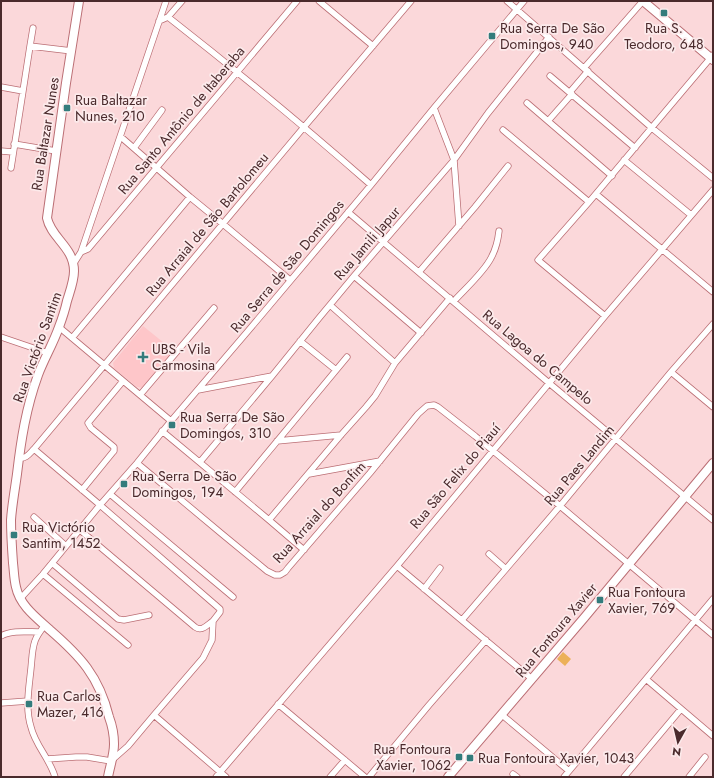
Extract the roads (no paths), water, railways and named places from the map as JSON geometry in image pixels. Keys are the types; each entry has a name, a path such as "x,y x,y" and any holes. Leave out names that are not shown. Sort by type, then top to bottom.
{"street":[{"name":"Rua Baltazar Nunes","path":"74,263 69,252 46,218 79,1"},
{"name":"Rua Victório Santim","path":"108,777 114,743 107,706 98,684 82,661 26,607 20,599 16,588 11,534 13,504 22,437 30,399 59,327 72,286 74,263 81,252 166,1"},
{"path":"159,21 168,17 182,1"},
{"name":"Rua Santo Antônio de Itaberaba","path":"81,252 88,249 297,1"},
{"path":"318,1 373,46"},
{"name":"Rua Arraial de São Bartolomeu","path":"19,458 25,458 34,449 411,1"},
{"path":"507,1 652,128 713,178"},
{"name":"Rua Serra de São Domingos","path":"20,599 43,574 171,420 371,185 524,1"},
{"path":"548,121 571,93 586,69 643,1 712,58 612,176 538,260 605,316"},
{"path":"168,17 304,127 371,185"},
{"path":"11,168 33,28"},
{"name":"Rua Jamili Japur","path":"200,462 330,304 454,160 477,127 549,37"},
{"path":"30,46 72,51"},
{"path":"550,76 635,148"},
{"path":"1,87 23,91"},
{"path":"526,103 612,176"},
{"path":"434,108 454,160 459,226"},
{"path":"134,148 162,110"},
{"path":"503,130 589,202"},
{"path":"120,136 190,197 290,280"},
{"path":"14,144 56,151"},
{"path":"1,151 13,152"},
{"path":"624,160 692,215"},
{"path":"419,272 508,166"},
{"name":"Rua São Felix do Piauí","path":"216,777 397,566 492,450 713,190"},
{"path":"596,194 713,292"},
{"path":"72,338 190,197"},
{"name":"Rua Lagoa do Campelo","path":"348,212 713,520"},
{"path":"269,520 375,396 395,363 421,333 485,267 495,249 499,231"},
{"path":"354,276 421,333"},
{"path":"330,304 395,363"},
{"path":"140,395 214,308"},
{"name":"Rua Paes Landim","path":"462,620 506,570 671,372 713,324"},
{"path":"59,327 171,420"},
{"path":"1,337 48,353"},
{"path":"300,341 336,370"},
{"path":"235,492 347,357"},
{"path":"671,372 713,407"},
{"path":"198,390 272,376"},
{"path":"82,490 114,449 114,447 91,428 88,423 123,381"},
{"name":"Rua Arraial do Bonfim","path":"137,462 222,534 272,574 276,575 285,572 427,406 434,405 452,417 492,450"},
{"path":"162,431 304,550"},
{"path":"277,441 341,435"},
{"path":"34,449 216,605 220,609 220,612 202,629 195,628 80,530"},
{"path":"492,450 713,635"},
{"path":"309,474 380,461"},
{"name":"Rua Fontoura Xavier","path":"448,777 713,463"},
{"path":"110,494 233,597"},
{"path":"34,517 66,546"},
{"path":"489,554 506,570"},
{"path":"52,563 118,620 149,615"},
{"path":"397,566 532,679"},
{"path":"424,589 440,568"},
{"path":"43,574 128,645"},
{"path":"564,777 713,599"},
{"path":"47,759 87,757 111,761 128,746 203,658 212,640 213,620"},
{"path":"45,625 39,632 34,642 28,713 35,739 56,777"},
{"path":"1,636 11,633 39,632"},
{"path":"369,777 486,640"},
{"path":"646,679 713,736"},
{"path":"1,703 28,701"},
{"path":"278,704 365,777"},
{"path":"624,777 681,709"},
{"path":"501,714 569,771"},
{"path":"154,715 226,777"},
{"path":"689,777 705,757"},
{"path":"330,777 345,760"}],"place":[{"name":"Rua S. Teodoro, 648","path":"664,13"},
{"name":"Rua Serra De São Domingos, 940","path":"492,36"},
{"name":"Rua Baltazar Nunes, 210","path":"67,108"},
{"name":"UBS - Vila Carmosina","path":"143,357"},
{"name":"Rua Serra De São Domingos, 310","path":"172,425"},
{"name":"Rua Serra De São Domingos, 194","path":"124,484"},
{"name":"Rua Victório Santim, 1452","path":"14,535"},
{"name":"Rua Fontoura Xavier, 769","path":"600,600"},
{"name":"Rua Carlos Mazer, 416","path":"29,704"},
{"name":"Rua Fontoura Xavier, 1062","path":"459,757"},
{"name":"Rua Fontoura Xavier, 1043","path":"470,758"}]}
